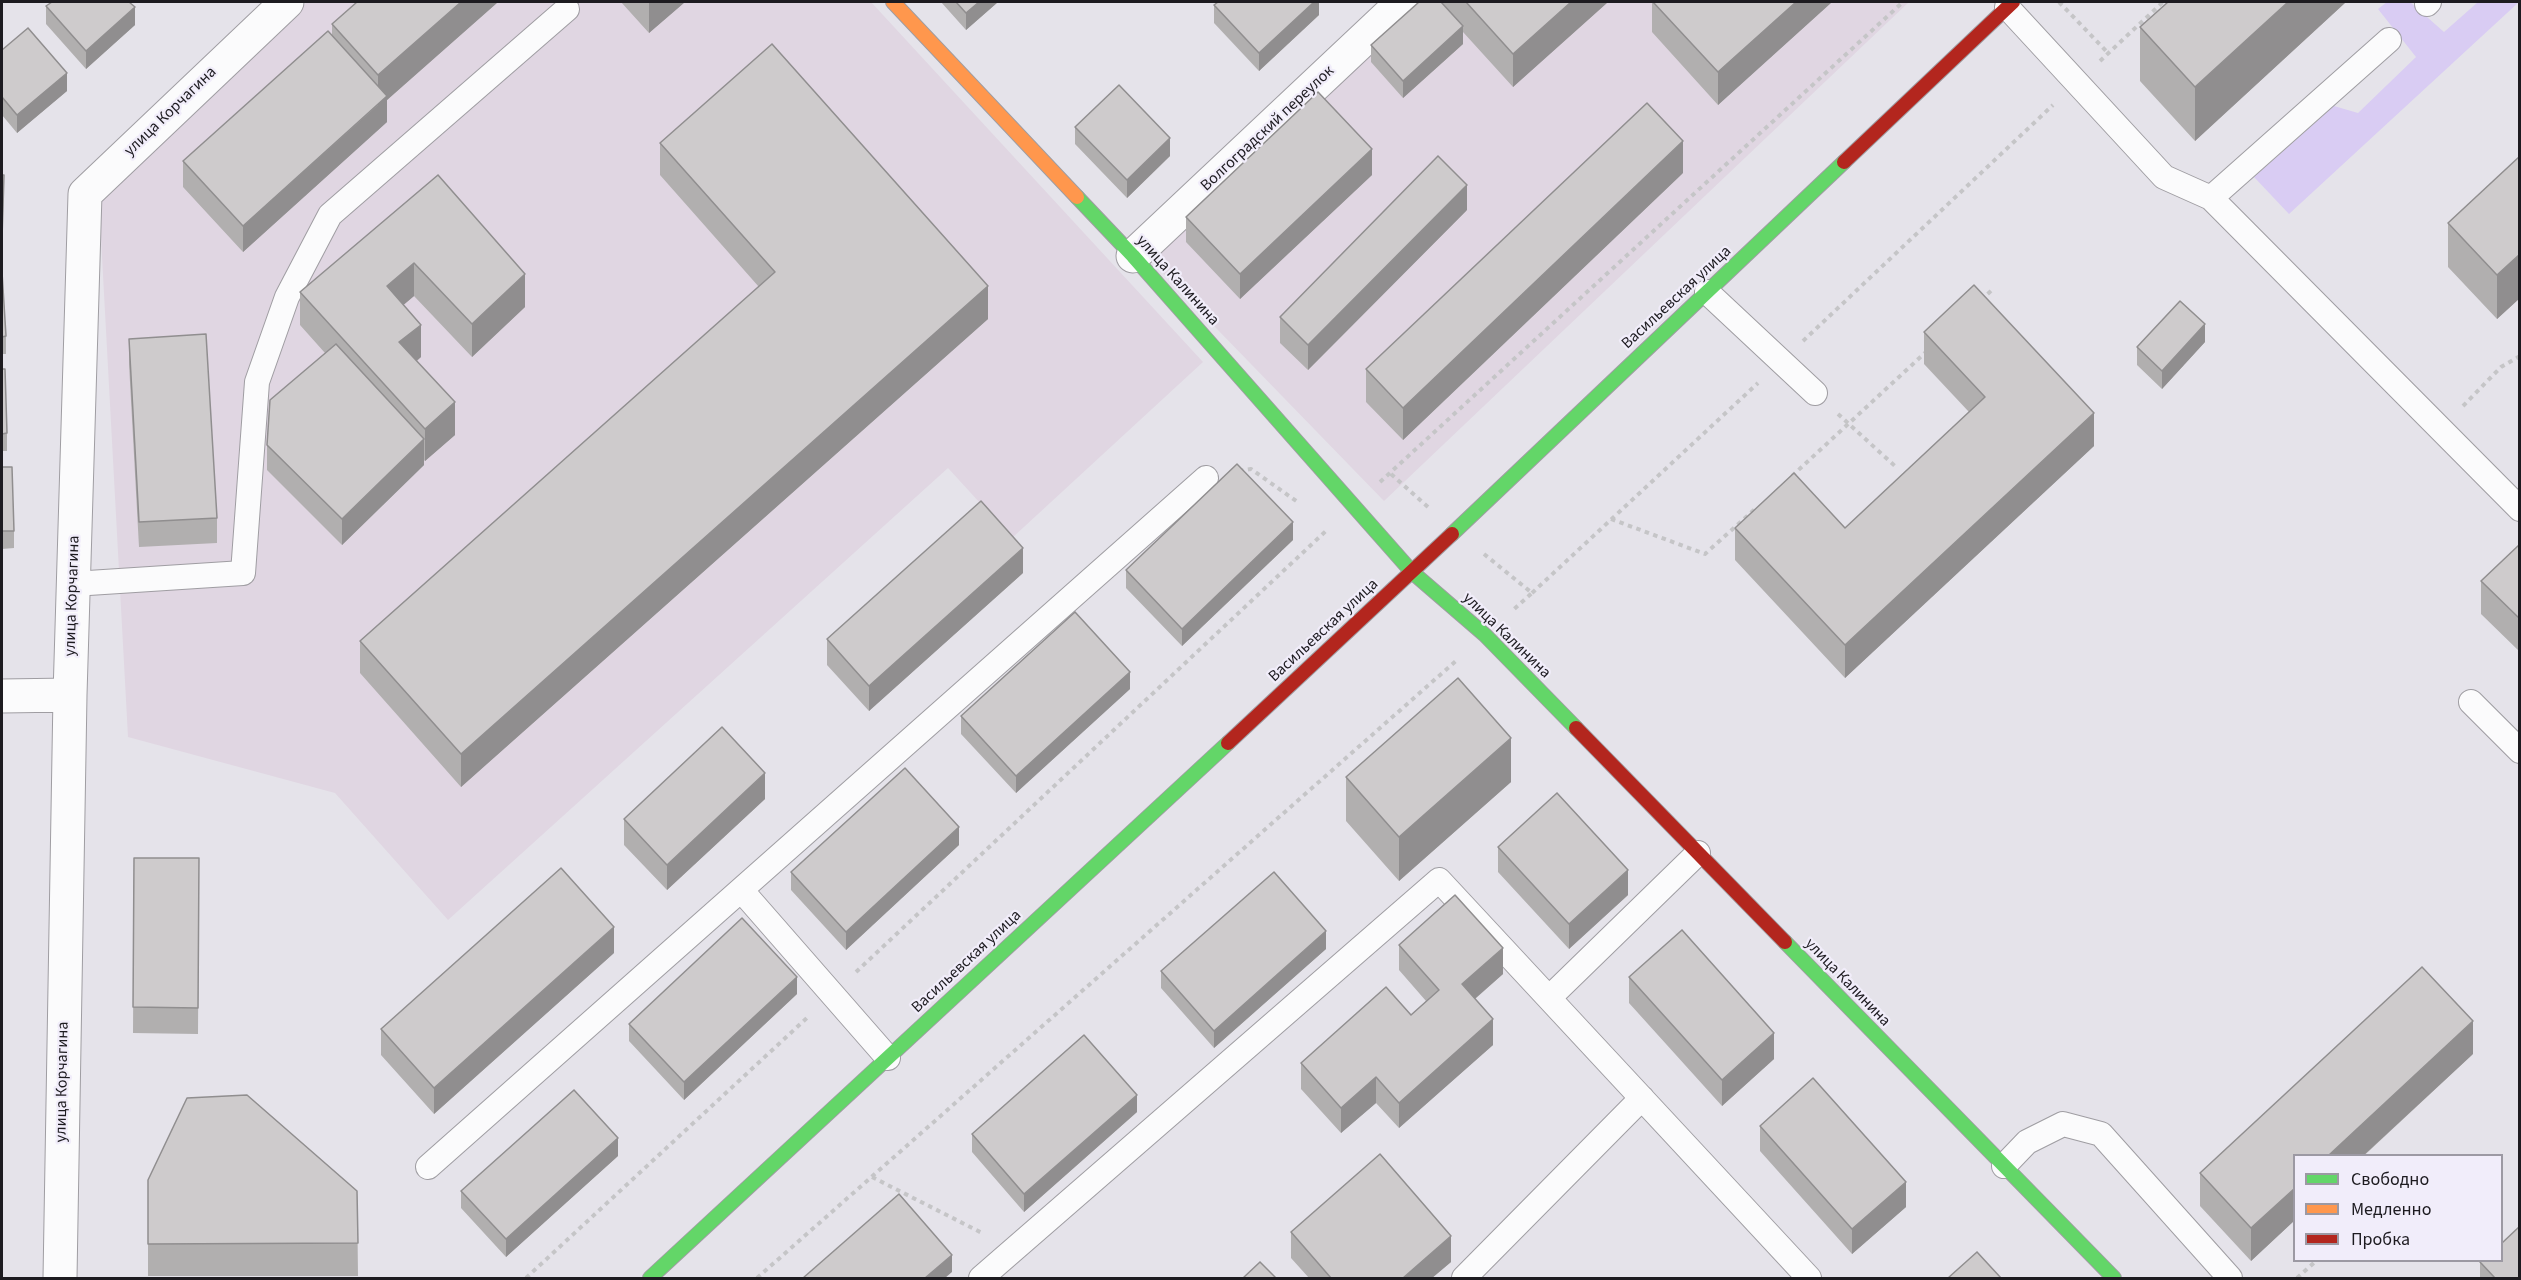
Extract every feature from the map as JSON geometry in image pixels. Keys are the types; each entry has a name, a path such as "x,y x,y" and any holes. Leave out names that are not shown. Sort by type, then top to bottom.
{"main road":[{"name":"улица Калинина","path":"893,2 1133,256 1412,572 1485,635 2114,1278"},
{"name":"Васильевская улица","path":"650,1278 1412,572 2010,4"}],"street":[{"name":"улица Корчагина","path":"60,1278 70,695 85,194 287,2"},
{"name":"Волгоградский переулок","path":"1133,256 1403,2"},
{"path":"2,696 70,695"}],"lane":[{"path":"2010,4 2076,82 2164,177 2211,198 2520,508"},
{"path":"74,584 243,573 256,382 286,297 330,215 567,9"},
{"path":"2211,198 2389,40"},
{"path":"1707,292 1815,393"},
{"path":"428,1167 1206,478"},
{"path":"2471,702 2520,751"},
{"path":"1548,998 1698,853"},
{"path":"981,1278 1439,879 1809,1278"},
{"path":"742,891 888,1058"},
{"path":"1464,1278 1642,1098"},
{"path":"2004,1166 2027,1142 2063,1124 2101,1134 2230,1278"}],"path":[{"path":"526,1278 1353,505 1391,474 1903,2"},
{"path":"2059,2 2108,53"},
{"path":"758,1278 1485,635 2163,2"},
{"path":"1976,305 1993,289"},
{"path":"1790,478 1934,345"},
{"path":"2440,430 2501,367 2520,356"},
{"path":"1815,393 1896,467"},
{"path":"1206,478 1251,469 1305,507"},
{"path":"1391,474 1455,531 1532,592"},
{"path":"1611,519 1705,554 1756,508"},
{"path":"872,1177 1014,1249"},
{"path":"2297,1278 2315,1262"}],"shaded area":[{"path":"307,2 871,2 1203,362 1012,538 948,468 448,920 335,793 128,737 99,201"},
{"path":"1422,2 1909,2 1384,501 1149,259"},
{"path":"2387,2 2410,2 2444,32 2478,2 2519,2 2289,214 2254,177 2334,106 2358,113 2416,57 2378,9"}],"building":[{"path":"52,2 129,2 135,7 86,51 46,6"},
{"path":"357,2 461,2 378,75 332,24"},
{"path":"956,2 979,2 966,13"},
{"path":"1218,2 1314,2 1259,53 1214,5"},
{"path":"1419,2 1441,2 1463,26 1403,81 1371,45"},
{"path":"1466,2 1571,2 1513,54"},
{"path":"1653,2 1796,2 1718,72"},
{"path":"2168,2 2288,2 2195,87 2140,27"},
{"path":"28,28 67,73 17,115 2,97 2,50"},
{"path":"328,31 387,96 243,226 183,161"},
{"path":"772,44 988,286 461,754 360,641 775,272 660,143"},
{"path":"1119,85 1170,138 1127,180 1075,127"},
{"path":"1318,92 1372,149 1240,274 1186,217"},
{"path":"1647,103 1683,141 1403,408 1366,369"},
{"path":"1438,156 1467,185 1308,345 1280,317"},
{"path":"2520,156 2520,254 2497,275 2448,223"},
{"path":"2,175 4,175 2,239"},
{"path":"438,175 525,274 472,324 414,263 387,286 421,325 399,342 455,402 425,429 300,292"},
{"path":"2,272 6,336 2,337"},
{"path":"1974,285 2094,413 1845,645 1735,528 1794,473 1845,528 1985,397 1924,332"},
{"path":"2180,301 2205,324 2162,371 2137,347"},
{"path":"206,334 217,518 139,522 129,339"},
{"path":"336,344 424,439 342,519 267,445 270,400"},
{"path":"2,369 5,369 7,433 2,434"},
{"path":"1237,464 1293,522 1182,629 1126,570"},
{"path":"2,467 12,467 14,531 2,531"},
{"path":"981,501 1023,548 869,686 827,639"},
{"path":"2520,544 2520,619 2481,581"},
{"path":"1075,612 1130,672 1016,776 961,716"},
{"path":"1458,678 1511,738 1399,837 1346,777"},
{"path":"722,727 765,773 667,865 624,819"},
{"path":"905,768 959,827 846,932 791,872"},
{"path":"1557,793 1628,870 1569,924 1498,847"},
{"path":"134,858 199,858 198,1008 133,1007"},
{"path":"561,868 614,927 434,1088 381,1029"},
{"path":"1274,872 1326,931 1214,1031 1161,971"},
{"path":"1455,895 1503,948 1462,984 1493,1019 1399,1103 1376,1077 1341,1108 1301,1063 1386,987 1411,1015 1439,990 1399,945"},
{"path":"742,918 797,977 684,1082 629,1024"},
{"path":"1682,930 1774,1033 1722,1080 1629,977"},
{"path":"2422,967 2473,1021 2330,1154 2293,1154 2293,1190 2251,1228 2200,1173"},
{"path":"1084,1035 1137,1095 1024,1194 972,1134"},
{"path":"1813,1078 1906,1182 1852,1229 1760,1126"},
{"path":"574,1090 618,1138 506,1239 461,1191"},
{"path":"247,1095 357,1191 358,1243 148,1244 148,1180 187,1098"},
{"path":"1380,1154 1451,1236 1403,1278 1331,1278 1291,1232"},
{"path":"899,1194 952,1255 925,1278 803,1278"},
{"path":"2520,1226 2520,1278 2495,1278 2480,1262 2503,1262 2503,1242"},
{"path":"1977,1252 2001,1278 1948,1278"},
{"path":"1260,1262 1276,1278 1243,1278"}],"traffic: fast":[{"path":"1452,534 1844,162"},
{"path":"1077,197 1133,256 1412,572 1485,635 1576,728"},
{"path":"650,1278 1228,743"},
{"path":"1785,942 2114,1278"}],"traffic: slow":[{"path":"893,2 1077,197"}],"traffic: jam":[{"path":"1844,162 2013,2"},
{"path":"1228,743 1452,534"},
{"path":"1576,728 1785,942"}]}
